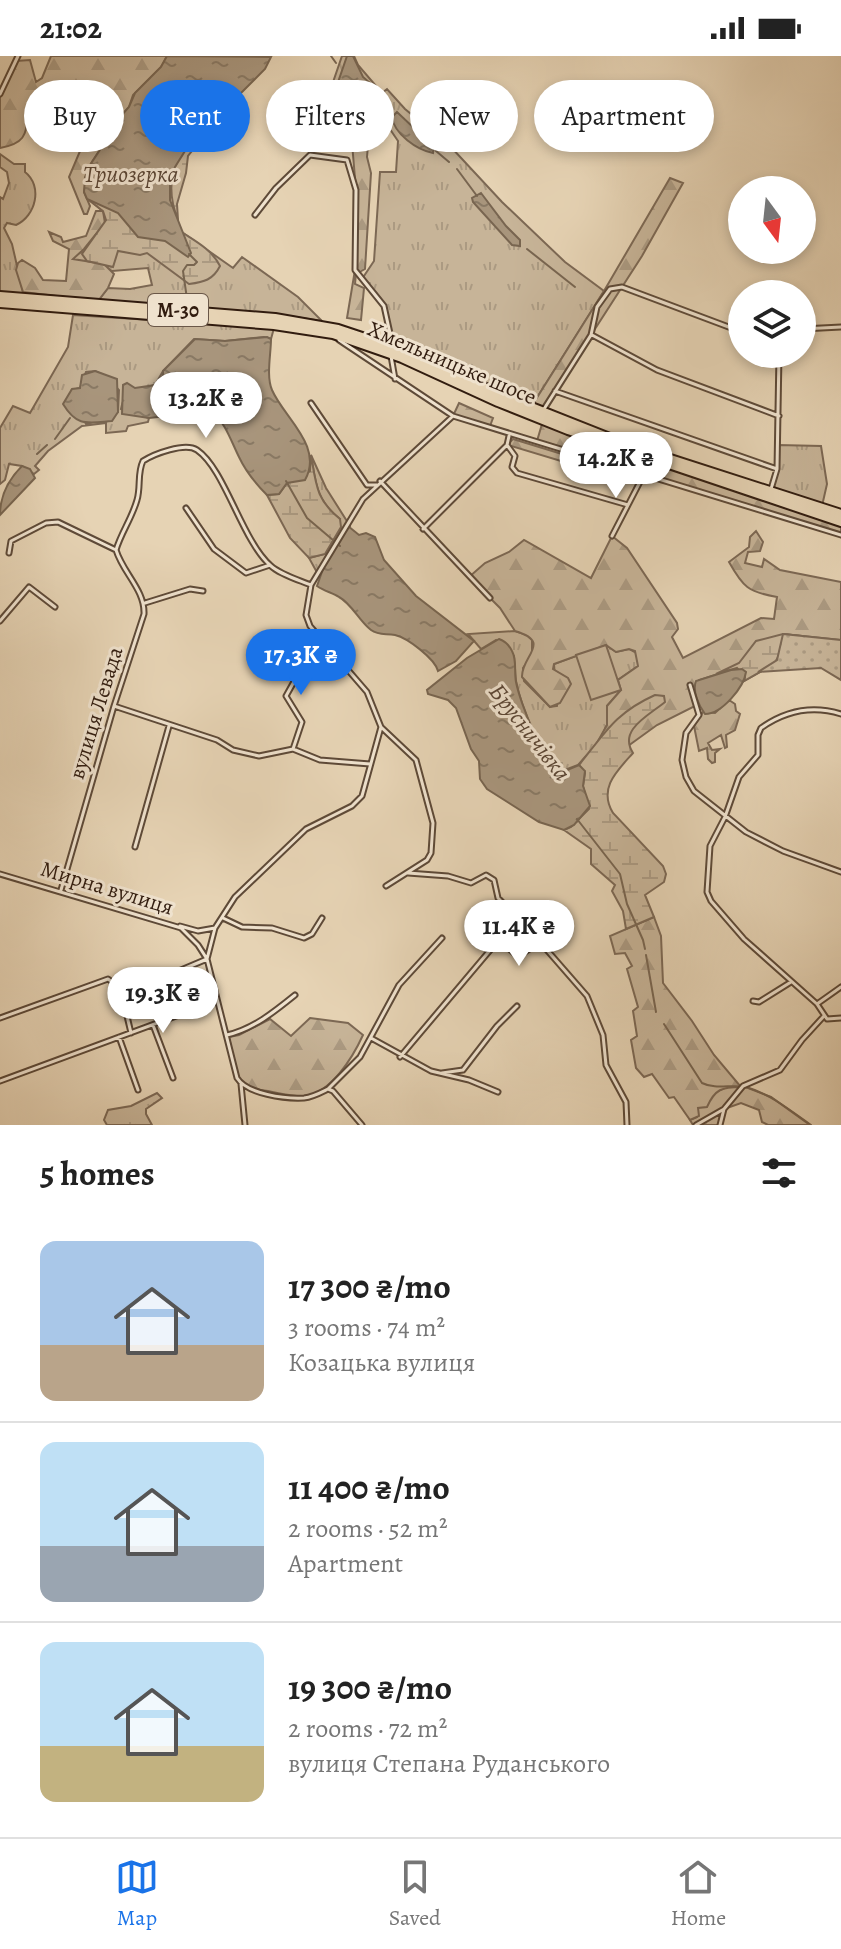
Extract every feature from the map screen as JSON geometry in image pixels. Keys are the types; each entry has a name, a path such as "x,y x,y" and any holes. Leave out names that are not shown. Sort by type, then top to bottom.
{"highway":[{"name":"М-30","path":"0,296 274,322"},
{"name":"М-30","path":"0,303 274,322"},
{"name":"Хмельницьке шосе","path":"274,322 324,325 542,413 841,522"},
{"name":"Хмельницьке шосе","path":"274,322 391,350 568,430 772,497 841,514"}],"street":[{"path":"0,94 18,56"},
{"path":"255,215 276,188 310,155 347,160 356,190 355,270 384,306 395,379"},
{"path":"542,413 591,335 597,307 610,289 622,287 728,327"},
{"path":"816,328 841,327"},
{"path":"333,334 453,416 841,535"},
{"path":"591,335 657,370 779,416"},
{"path":"773,515 779,368"},
{"path":"554,391 777,469"},
{"path":"311,403 367,485 379,483"},
{"path":"386,886 427,860 431,853 433,823 416,760 381,727 367,692 316,633 306,615 311,585 363,499 453,416"},
{"path":"423,529 507,445 510,435"},
{"path":"507,445 515,456 512,467 517,473 628,505"},
{"path":"203,591 190,589 145,603 120,563 116,550 136,506 140,465 143,461 188,447 198,451 212,468 243,526 270,565 311,585"},
{"path":"612,536 643,476"},
{"path":"379,483 490,598"},
{"path":"186,508 214,549 246,573 270,565"},
{"path":"9,553 11,541 33,528 58,522 116,550"},
{"path":"0,621 29,587 55,607"},
{"name":"вулиця Левада","path":"61,890 145,603"},
{"path":"293,749 302,722 286,696 306,660 307,643 316,633"},
{"path":"255,663 267,644 307,643"},
{"path":"690,685 699,715 686,733 682,760 683,770 694,791 725,817 771,846 841,872"},
{"path":"114,706 217,740 233,750 259,756 293,749 320,760 370,764"},
{"path":"841,714 801,710 763,727 758,733 758,755 739,777 725,817 710,846 707,882 711,901 751,946 817,1004 824,1016 829,1020 841,1018"},
{"path":"135,847 169,726"},
{"path":"122,995 207,959 215,928 235,897 306,829 352,806 362,796 381,727"},
{"path":"408,873 448,876 471,883 486,875 491,877 498,898 587,996 603,1035 606,1065 625,1099 627,1125"},
{"name":"Мирна вулиця","path":"0,874 175,925 195,941 207,959 241,1084 245,1125"},
{"path":"223,918 242,927 276,928 304,938 312,934 322,918"},
{"path":"175,925 194,931 215,928"},
{"path":"241,1084 256,1091 298,1098 328,1089 360,1057 399,985 442,938"},
{"path":"400,1057 497,942 502,942 520,955 540,942"},
{"path":"0,1018 108,979 122,995 131,1033"},
{"path":"753,1001 759,1002 791,982"},
{"path":"817,1004 841,987"},
{"path":"227,1035 268,1016 295,995"},
{"path":"438,1074 463,1070 517,1006"},
{"path":"0,1081 187,1012"},
{"path":"696,1125 724,1109 743,1086 780,1070 824,1016"},
{"path":"153,1025 173,1078"},
{"path":"119,1037 138,1090"},
{"path":"371,1038 400,1057 438,1074 469,1080 498,1092"},
{"path":"328,1089 362,1125"},
{"path":"720,1125 724,1109"},
{"path":"703,1122 708,1125"}],"green space":[{"path":"51,56 167,56 148,80 140,80 140,88 124,113 124,80 39,80"},
{"path":"342,56 354,56 371,80 334,80"},
{"path":"30,60 35,80 24,80 24,133 19,141 0,148 0,94 16,61"},
{"path":"394,97 410,113 410,152 456,152 565,262 604,291 533,404 392,341 384,306 362,279 374,261 380,172 396,172 398,141 394,135"},
{"path":"80,152 99,152 90,165 84,192 90,206 87,214 84,214 69,177"},
{"path":"183,152 191,152 177,204 178,220 171,186"},
{"path":"353,152 367,152 371,173 365,269 356,274 355,284 364,288 361,320 347,318 355,270 356,190"},
{"path":"0,154 14,164 25,164 25,172 34,185 35,200 28,215 16,225 7,223 4,228 12,244 23,292 98,301 108,288 130,289 152,285 148,268 112,271 98,263 73,260 105,213 93,203 189,249 183,233 233,268 242,257 298,297 322,321 275,314 0,294 0,197 3,199 9,183 7,172 0,167"},
{"path":"670,178 683,183 642,256 544,408 533,404 604,291"},
{"path":"86,194 185,243 183,233 208,251 220,266 208,280 189,284 147,253 140,255 118,251 113,267 87,261 82,254 106,220 103,211"},
{"path":"96,211 103,211 105,223 73,259 104,264 114,274 98,301 23,292 16,270 22,260 35,268 43,280 66,281 69,249 53,241 49,232 61,237 63,242 86,236"},
{"path":"73,315 274,328 271,339 194,339 163,371 155,385 133,390 126,396 121,409 149,418 148,422 128,426 126,431 106,433 106,423 82,426 48,451 35,466 39,470 34,474 22,466 9,464 5,480 0,484 0,428 13,406 30,413 68,347","holes":["95,371 106,376 119,390 118,412 106,422 86,424 72,390 80,388 86,372"]},
{"path":"459,403 493,418 490,426 537,441 542,424 841,524 841,535 453,416"},
{"path":"513,439 626,476 624,480 511,446 509,443"},
{"path":"778,445 821,446 827,484 822,506 771,490 777,469"},
{"path":"311,455 326,488 350,526 319,576 309,558 325,554 340,519 322,498"},
{"path":"311,455 318,491 340,519 341,527 325,554 309,558 290,538 267,495 279,494 287,483 310,471"},
{"path":"756,531 763,542 760,551 748,552 745,563 762,567 764,559 780,570 841,582 841,640 784,634 769,667 744,681 746,677 737,668 699,680 694,687 699,704 657,725 628,746 598,741 607,725 607,706 621,690 618,680 638,666 635,651 616,652 606,645 554,664 553,669 568,678 571,684 560,703 550,707 522,677 534,645 532,640 515,631 500,608 469,577 485,563 509,552 524,540 591,578 612,536 627,548 677,623 678,629 672,637 683,658 761,618 774,619 777,597 747,587 729,562 749,547 750,537"},
{"path":"515,631 532,640 532,655 523,668 524,681 550,707 557,706 554,664 606,645 616,652 629,649 638,654 638,666 618,680 621,690 607,706 607,725 599,741 578,765 562,771 547,757 518,691 514,656 496,640 481,649 468,634"},
{"path":"783,634 801,636 780,654 774,664 744,681 745,677 737,668 716,674 739,663 756,641"},
{"path":"783,634 841,640 841,680 821,668 758,672 777,660"},
{"path":"606,645 621,690 591,700 576,655"},
{"path":"655,695 664,696 665,702 632,730 629,745 633,753 611,780 608,796 613,813 663,866 666,874 664,882 645,895 654,917 626,929 623,911 612,891 615,885 591,864 591,849 564,830 589,809 583,786 585,773 579,765 620,717"},
{"path":"729,700 740,714 735,730 726,735 727,747 721,735 708,743 712,750 720,749 712,763 708,759 707,748 699,751 694,726 703,712 715,713"},
{"path":"654,917 661,936 663,983 714,1055 741,1087 720,1090 707,1107 698,1108 699,1116 690,1120 652,1074 644,1077 636,1068 631,1040 637,1036 633,1011 638,1007 627,969 632,966 625,953 615,954 610,936"},
{"path":"310,1018 348,1023 363,1035 332,1081 305,1096 256,1089 243,1082 236,1070 229,1037 270,1019 291,1036"},
{"path":"743,1086 771,1097 810,1125 768,1125 762,1122 759,1110 741,1103 724,1109"},
{"path":"727,1087 741,1087 724,1109 720,1125 693,1125 690,1120 697,1117 698,1108 713,1093"},
{"path":"157,1093 162,1098 146,1109 152,1125 107,1125 104,1120 108,1110 131,1106"}],"water":[{"name":"Триозерка","path":"167,56 271,57 265,69 250,84 250,80 148,80"},
{"path":"347,56 353,56 366,80 339,80"},
{"name":"Триозерка","path":"140,88 140,152 184,152 170,183 170,200 191,253 188,257 165,241 138,237 118,213 87,199 84,192 85,177 99,152 124,152 124,113"},
{"path":"397,112 410,124 410,142 397,129 394,115"},
{"path":"481,193 520,240 520,246 512,245 473,202 472,198"},
{"path":"195,339 225,341 271,339 269,372 272,390 300,433 310,456 310,468 305,480 287,483 279,494 267,495 255,482 225,427 212,411 149,418 122,414 123,385 127,383 135,388 155,385 163,371"},
{"path":"95,371 117,379 118,412 112,421 83,422 73,417 63,404 72,389 80,388 82,375"},
{"path":"22,466 30,469 35,478 0,515 6,488"},
{"path":"348,526 359,535 366,533 375,537 384,560 416,596 474,641 456,661 438,671 427,655 414,645 395,635 374,632 344,600 317,586 324,566"},
{"path":"499,639 508,645 514,655 518,691 541,747 557,767 565,771 579,765 585,771 583,786 590,806 574,825 564,830 539,822 487,789 480,779 479,761 471,749 456,708 448,700 428,694 427,690 467,658"},
{"path":"742,669 746,672 737,692 718,710 705,714 698,703 696,681"}],"waterway":[{"path":"331,56 336,63"},
{"path":"437,152 449,162"},
{"path":"457,169 477,196"},
{"path":"527,249 575,287"},
{"name":"Брусничівка","path":"187,299 183,271 187,265 197,262 189,254"},
{"path":"55,439 70,418"},
{"path":"37,454 47,445"},
{"name":"Брусничівка","path":"286,481 307,518 340,546"},
{"name":"Брусничівка","path":"577,819 620,874 627,904 645,949"},
{"name":"Брусничівка","path":"646,955 656,1012"},
{"name":"Брусничівка","path":"664,1024 702,1083 755,1090 811,1125"}]}
